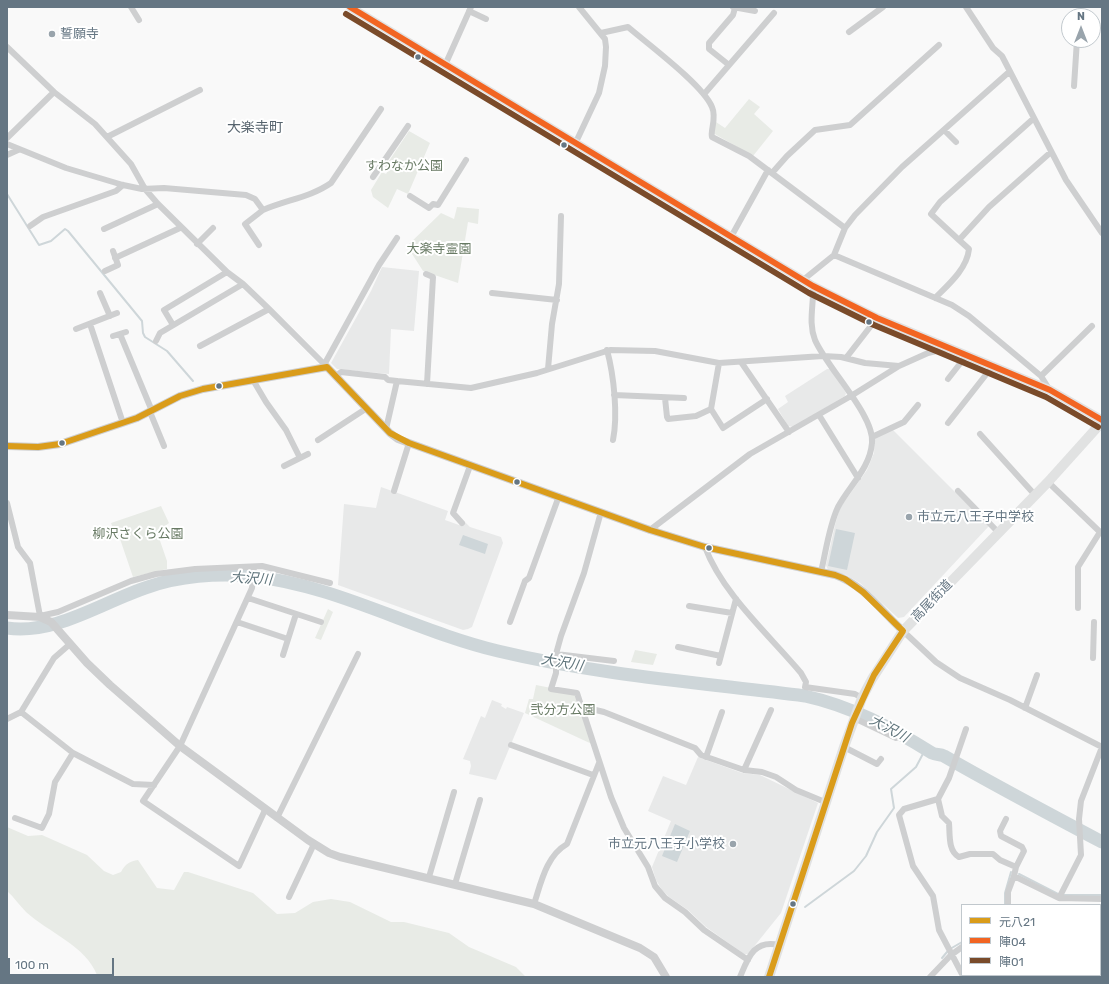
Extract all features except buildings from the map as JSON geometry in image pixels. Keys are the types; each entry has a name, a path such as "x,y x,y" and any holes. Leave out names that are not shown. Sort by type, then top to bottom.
{"main road":[{"path":"350,7 446,63 813,286 877,318 1050,390 1102,421"},
{"name":"高尾街道","path":"769,977 844,747 861,701 883,659 903,631 1048,482 1102,421"}],"street":[{"path":"131,7 140,20"},
{"path":"576,142 599,93 606,47 605,39 601,33 579,7"},
{"path":"849,32 883,7"},
{"path":"966,7 992,48 1002,56 1033,119 1066,180 1102,233"},
{"path":"729,65 709,49 709,42 733,15 733,8 754,10"},
{"path":"446,63 470,9 486,19"},
{"path":"705,93 774,13"},
{"path":"601,33 628,27 705,93 713,109 715,121 711,134 712,137 749,156 845,228"},
{"path":"731,237 770,172 815,130 850,125 939,45"},
{"path":"7,47 54,92 95,124 131,164 145,189 180,228 226,272 243,284 269,309 386,429 398,439 650,530 705,547 847,579 858,587 936,662 960,678 1025,708 1102,747 1081,801 1079,819 1081,854 1059,898"},
{"path":"1074,86 1076,48"},
{"path":"803,280 834,255 845,228 855,215 902,167 1009,72"},
{"path":"107,137 200,90"},
{"path":"7,138 54,92"},
{"path":"259,244 245,224 263,210 282,201 300,198 322,190 331,183 380,109"},
{"path":"935,298 953,280 968,256 969,250 931,214 940,202 1033,119"},
{"path":"373,177 408,126"},
{"path":"944,130 956,142"},
{"path":"7,144 18,150 66,168 123,186 145,189 164,188 246,195 255,199 263,210"},
{"path":"7,155 18,150"},
{"path":"959,240 989,207 1051,152"},
{"path":"410,196 429,208 433,204 438,205 466,160"},
{"path":"30,226 43,217 116,191 123,186"},
{"path":"104,229 158,204"},
{"path":"548,369 552,324 557,300 561,216"},
{"path":"115,258 180,228"},
{"path":"197,244 213,228"},
{"path":"326,366 379,265 397,238"},
{"path":"105,271 118,265 113,251"},
{"path":"834,255 863,266 935,298 969,316 1041,376 1050,390"},
{"path":"173,325 164,310 226,272"},
{"path":"426,274 434,277 427,384"},
{"path":"156,341 160,333 243,284"},
{"path":"813,286 814,301 810,320 815,339 823,356 868,423 872,437 870,451 858,478 838,507 821,572"},
{"path":"100,293 110,316"},
{"path":"492,293 557,300"},
{"path":"200,346 269,309"},
{"path":"76,329 117,313"},
{"path":"846,358 877,318"},
{"path":"90,324 122,423"},
{"path":"1041,376 1092,326"},
{"path":"120,334 164,446"},
{"path":"650,530 750,454 819,415 899,366 928,353 948,348"},
{"path":"336,376 341,372 385,377 388,380 471,388 548,369 607,350 655,351 690,356 719,363 823,356 846,358 865,363 899,366"},
{"path":"607,350 614,395 616,426 612,440"},
{"path":"948,379 966,356"},
{"path":"741,362 788,432"},
{"path":"719,363 711,409 723,428 767,399"},
{"path":"7,446 60,444 151,412 187,393 326,366"},
{"path":"948,423 992,366"},
{"path":"129,375 136,373"},
{"path":"253,380 266,402 286,430 300,458"},
{"path":"386,429 397,381"},
{"path":"614,395 684,398"},
{"path":"665,398 668,418 696,416 711,409"},
{"path":"872,437 904,422 918,405"},
{"path":"318,440 367,408"},
{"path":"819,415 858,478"},
{"path":"980,434 1035,495"},
{"path":"394,491 409,443"},
{"path":"284,466 308,454"},
{"path":"462,523 453,514 470,466"},
{"path":"1048,482 1100,532 1078,567 1078,608"},
{"path":"958,491 999,533"},
{"path":"510,622 525,581 529,578 559,496"},
{"path":"7,503 18,547 30,563 42,618 58,629 70,644 110,685 180,746 265,810 314,844 340,857 428,877 534,904 640,948 654,957 666,977"},
{"path":"601,512 584,573 556,655 556,668 551,689 577,693 583,707 599,763 611,797 624,828 648,867 655,886 665,898 685,912 704,930 748,960"},
{"path":"705,547 710,560 736,598 801,673 806,682 805,687 855,694 861,701"},
{"path":"7,615 42,618 131,581 156,574 213,568 253,569 262,566 330,583"},
{"path":"253,569 252,585 248,598 180,746 143,801 239,866 265,810"},
{"path":"248,598 321,622"},
{"path":"719,663 736,598"},
{"path":"689,606 732,613"},
{"path":"283,655 296,614"},
{"path":"237,622 288,639"},
{"path":"1093,658 1094,622"},
{"path":"7,719 21,712 54,658 70,644"},
{"path":"678,647 721,656"},
{"path":"277,818 358,654"},
{"path":"556,655 614,661"},
{"path":"1025,708 1037,675"},
{"path":"583,707 604,712 695,748 701,755 706,757 744,770 762,772 776,777 796,790 825,802"},
{"path":"744,770 771,710"},
{"path":"21,712 73,753 133,784 154,785"},
{"path":"706,757 722,712"},
{"path":"855,717 896,738"},
{"path":"966,729 951,767 949,778 938,799 942,816 949,823 952,851 959,857 970,854 993,854 1000,860 1016,867"},
{"path":"511,745 593,775"},
{"path":"844,747 877,764 880,759"},
{"path":"15,818 42,828 49,814 55,782 73,753"},
{"path":"534,904 544,874 557,850 567,844 599,763"},
{"path":"428,877 454,792"},
{"path":"938,799 904,809 900,815 913,866 933,896 938,930 961,972"},
{"path":"455,884 480,800"},
{"path":"1006,819 1000,831 1001,836 1022,847 1024,851 1016,867 1008,892 1008,904"},
{"path":"289,897 314,844"},
{"path":"1014,876 1059,898 1102,899"},
{"path":"740,977 755,949 763,944 779,945"},
{"path":"930,977 951,955 961,948"}],"shaded area":[{"path":"382,267 419,271 414,331 391,329 389,374 337,369 331,363 371,291"},
{"path":"827,369 831,369 846,393 845,396 793,427 788,426 778,409 788,402 785,396"},
{"name":"市立元八王子中学校","path":"892,429 989,526 904,617 898,618 860,583 846,575 828,570 826,565 840,508 867,470 874,453 875,437"},
{"path":"381,487 448,511 445,520 459,525 464,521 470,527 501,537 503,543 472,627 463,630 338,585 344,504 376,508"},
{"path":"836,529 855,533 847,570 828,566"},
{"path":"463,535 488,544 485,554 459,545"},
{"path":"492,700 502,704 501,706 506,709 507,707 524,713 496,780 469,774 471,766 470,761 463,759 481,716 485,718"},
{"name":"市立元八王子小学校","path":"698,757 742,773 760,775 818,803 781,913 748,954 744,954 706,927 688,910 669,897 662,890 656,880 652,867 671,821 648,811 663,776 686,785"},
{"path":"675,824 690,831 677,862 662,856"}],"green space":[{"path":"749,99 760,107 754,114 773,131 753,156 713,133 716,122 725,128"},
{"name":"すわなか公園","path":"409,131 430,143 408,194 397,189 388,208 373,197 371,190 382,172 386,174 389,169 385,167"},
{"name":"大楽寺霊園","path":"457,207 479,209 478,224 468,222 458,283 423,271 407,246 441,213 454,219"},
{"name":"柳沢さくら公園","path":"161,506 169,523 157,532 167,561 167,569 133,577 119,536 116,537 111,523"},
{"path":"328,609 333,612 321,640 315,638"},
{"path":"635,650 657,654 653,665 631,662"},
{"name":"弐分方公園","path":"536,685 577,693 594,745 525,713 529,699 533,699"},
{"path":"7,827 28,836 42,835 87,855 104,871 113,875 121,872 128,863 138,860 157,888 174,890 184,872 188,872 253,893 277,914 295,913 313,902 331,899 350,902 391,922 404,922 449,933 469,947 516,967 526,977 89,977 97,975 84,955 66,940 35,920 7,891"}],"waterway":[{"path":"7,194 39,245 51,241 65,229 68,231 142,321 143,333 145,337 167,351 193,381"},
{"name":"大沢川","path":"7,628 25,629 43,627 61,622 79,616 131,593 172,580 198,576 237,575 282,581 345,598 436,632 498,651 612,672 805,696 822,700 871,719 932,753 944,756 1102,842"},
{"path":"805,907 854,871 866,856 877,832 894,808 891,789 916,767 926,748"},
{"path":"1005,904 1005,893 1011,872"},
{"path":"1019,874 1058,894"},
{"path":"1062,895 1102,895"},
{"path":"950,949 961,943"},
{"path":"942,958 947,952"}],"transit line":[{"name":"陣04","path":"350,7 813,286 877,318 1050,390 1102,420"},
{"name":"陣01","path":"346,14 809,293 874,325 1046,397 1098,427"},
{"name":"元八21","path":"7,446 38,447 60,444 137,418 180,396 203,389 327,367 390,433 409,443 650,530 705,547 835,575 845,579 863,592 903,631 874,675 852,723 769,977"}],"place":[{"name":"誓願寺","path":"52,34"},
{"name":"市立元八王子中学校","path":"909,517"},
{"name":"市立元八王子小学校","path":"733,844"}],"district":[{"name":"大楽寺町","path":"255,128"}]}
